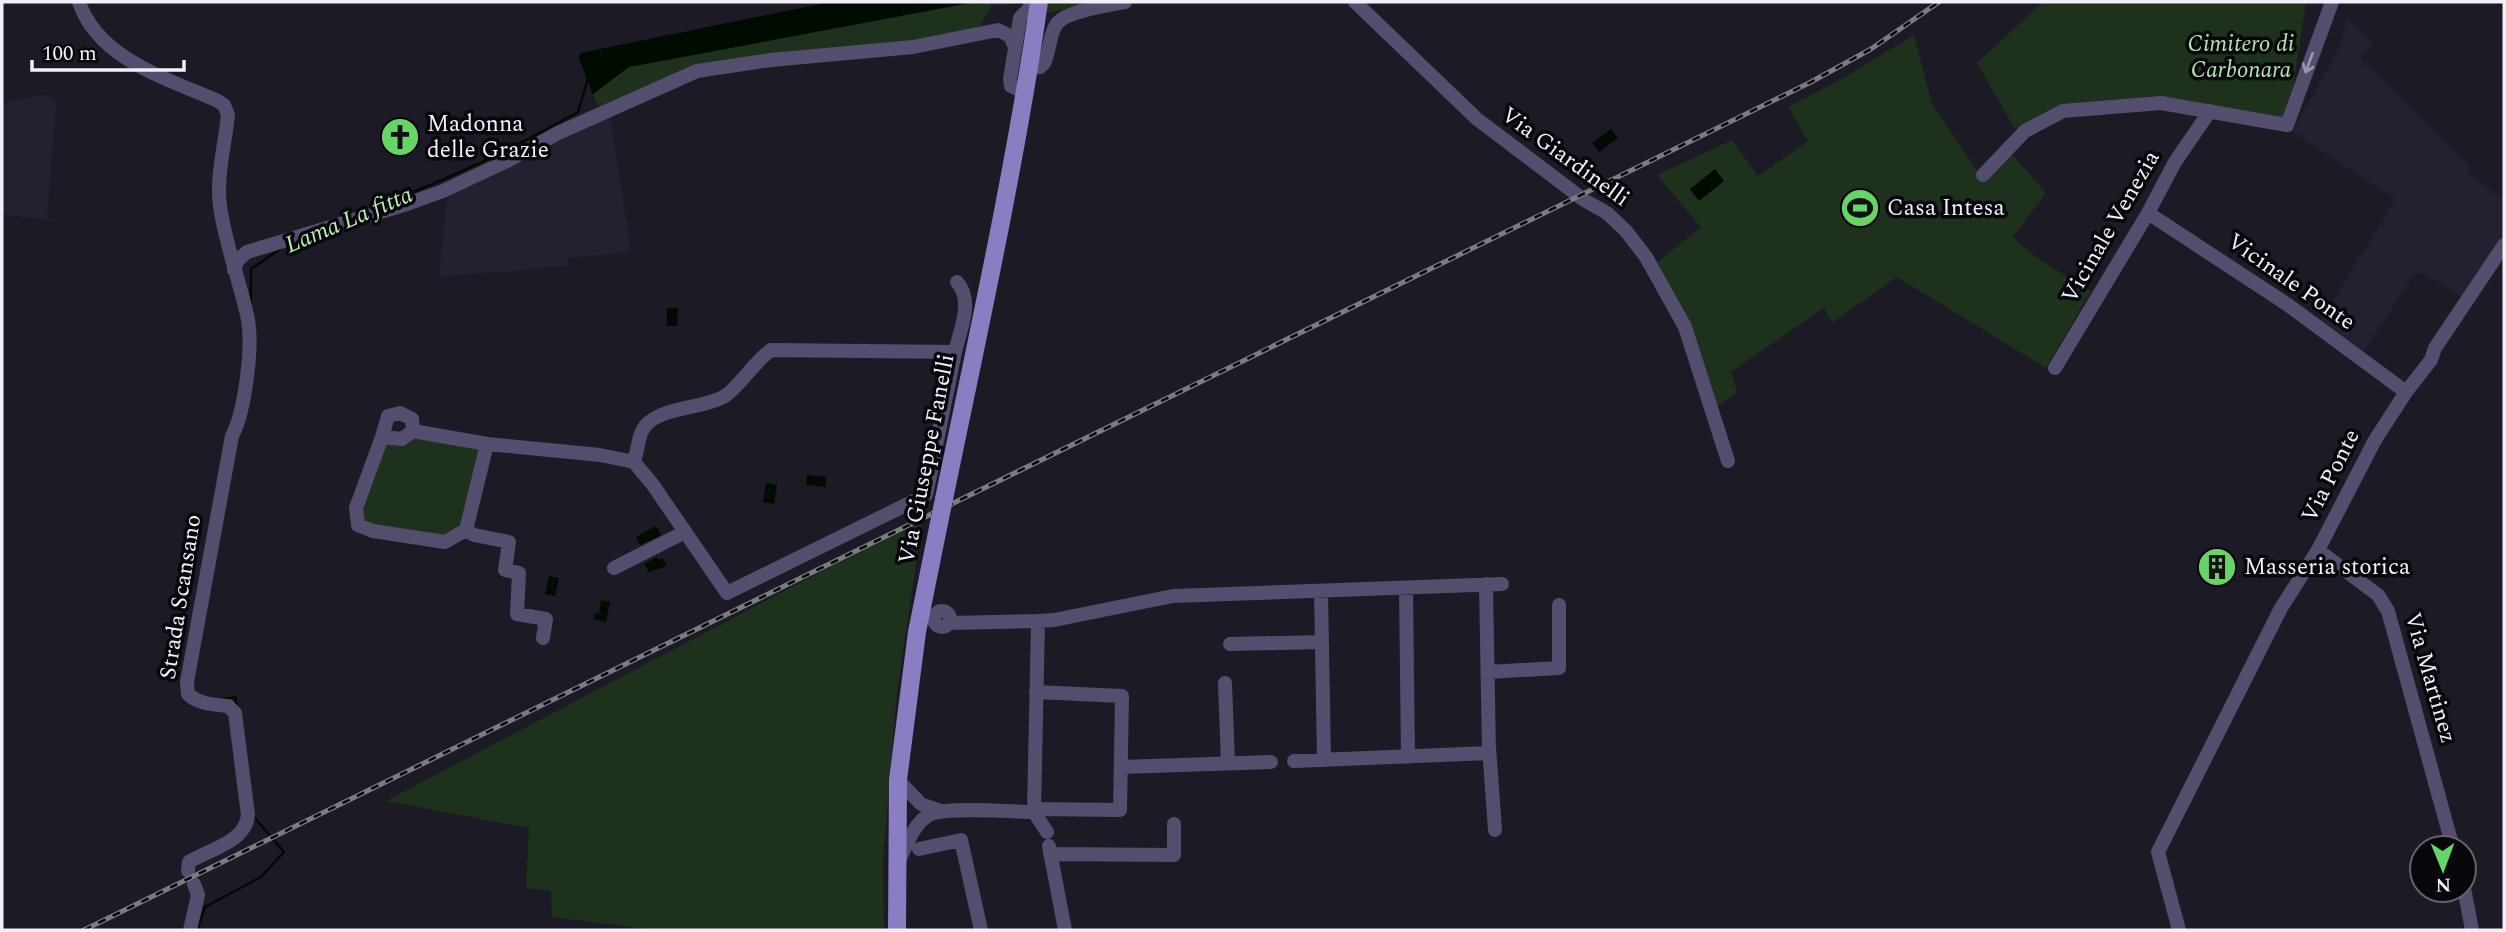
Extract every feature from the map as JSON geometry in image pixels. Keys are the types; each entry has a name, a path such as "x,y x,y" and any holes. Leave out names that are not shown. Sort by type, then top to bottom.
{"main road":[{"name":"Via Giuseppe Fanelli","path":"897,930 896,809 917,632 1029,68 1039,2"}],"street":[{"name":"Strada Scansano","path":"79,2 90,24 114,50 149,70 224,105 228,116 219,195 233,270 248,318 247,375 238,425 230,449 187,682 188,694 192,698 229,706 235,713 248,820 244,830 231,840 189,862 198,895 190,930"},
{"path":"1024,92 1011,86 1020,18 1029,9 1031,2"},
{"path":"1029,68 1040,67 1044,63 1054,29 1060,20 1073,13 1125,2"},
{"name":"Via Giardinelli","path":"1355,2 1477,119 1584,200 1607,213 1626,231 1646,257 1685,327 1728,461"},
{"path":"1983,174 2025,131 2063,111 2161,103 2287,125 2332,2"},
{"path":"233,270 242,255 254,249 271,246 443,191 578,124 697,71 771,60 913,47 998,30 1010,36 1015,47"},
{"name":"Vicinale Venezia","path":"2055,368 2148,213 2175,162 2210,111"},
{"name":"Vicinale Ponte","path":"2148,213 2288,305 2406,392"},
{"path":"227,234 236,246 254,249"},
{"name":"Via Ponte","path":"2179,930 2158,852 2281,608 2318,550 2375,440 2502,253"},
{"path":"382,437 402,439 412,431 487,444 600,456 634,463 653,485 727,593 926,495 966,300 963,289 957,282"},
{"path":"634,463 643,430 654,416 695,407 727,395 758,359 771,350 955,352"},
{"path":"412,431 412,419 400,413 388,416 356,508 358,525 373,531 445,542 466,530 487,444"},
{"path":"466,530 474,535 509,542 505,570 520,573 517,614 546,619 543,638"},
{"path":"614,568 685,532"},
{"name":"Via Martinez","path":"2318,550 2378,595 2388,611 2449,834"},
{"path":"1486,584 1489,753"},
{"path":"1486,584 1489,753 1495,830"},
{"path":"949,623 1054,620 1173,596 1502,584"},
{"path":"1406,588 1408,757"},
{"path":"1321,591 1324,760"},
{"path":"1488,671 1559,668 1559,605"},
{"path":"1038,621 1034,811 1049,844 1065,930"},
{"path":"1230,644 1322,642"},
{"path":"1225,683 1228,763"},
{"path":"896,809 906,815 924,809 1120,810 1122,696 1036,692"},
{"path":"1294,761 1489,753"},
{"path":"1121,767 1272,762"},
{"path":"898,780 924,809"},
{"path":"896,865 924,809"},
{"path":"1049,844 1174,855 1174,824"},
{"path":"919,849 961,839 981,930"},
{"path":"2467,904 2472,930"}],"shaded area":[{"path":"831,2 975,2 629,67 593,94 579,59 580,53"},
{"path":"2347,18 2373,43 2360,58 2471,167 2466,172 2504,200 2504,237 2462,297 2423,273 2414,274 2362,355 2317,326 2396,199 2292,132 2340,47"},
{"path":"49,95 56,102 47,218 66,223 2,214 2,103"},
{"path":"610,116 631,252 567,258 568,266 439,277 447,198 545,145"},
{"path":"1611,129 1618,138 1599,152 1592,143"},
{"path":"1715,169 1724,181 1699,201 1690,189"},
{"path":"667,308 678,308 677,326 667,326"},
{"path":"807,475 826,477 826,487 806,485"},
{"path":"766,483 777,485 774,504 763,502"},
{"path":"656,526 661,535 640,545 636,537"},
{"path":"657,557 659,560 662,558 667,566 649,572 644,564"},
{"path":"549,576 559,578 555,596 545,594"},
{"path":"601,600 610,602 606,622 594,619 595,613 599,614"}],"green space":[{"path":"975,2 1028,2 991,6 979,29 913,42 698,66 600,109 593,94 629,67"},
{"path":"1047,2 1101,2 1047,13"},
{"name":"Cimitero di Carbonara","path":"2043,2 2306,2 2288,121 2220,110 2060,107 2015,129 1977,63"},
{"name":"Casa Intesa","path":"1914,35 1932,104 1981,177 2011,153 2046,193 2013,237 2037,258 2091,291 2046,368 1897,277 1832,323 1824,308 1731,372 1737,392 1714,409 1654,265 1701,227 1657,175 1732,140 1758,176 1808,141 1788,107 1838,81"},
{"path":"415,437 481,447 461,526 445,539 366,524 362,517 361,507 388,441 408,445"},
{"path":"923,518 897,692 883,860 884,930 655,930 552,917 551,891 526,888 529,828 386,801"}],"waterway":[{"name":"Lama La fitta","path":"385,203 483,161 578,112 588,79"},
{"name":"Lama La fitta","path":"251,304 251,269 283,247"},
{"name":"Lama La fitta","path":"224,699 235,697 237,707"},
{"name":"Lama La fitta","path":"197,930 205,907 261,877 284,852 254,817"}],"railway":[{"path":"84,930 1811,82 1871,49 1939,2"}],"place":[{"name":"Madonna delle Grazie","path":"400,137"},
{"name":"Casa Intesa","path":"1860,208"},
{"name":"Masseria storica","path":"2217,567"}]}
